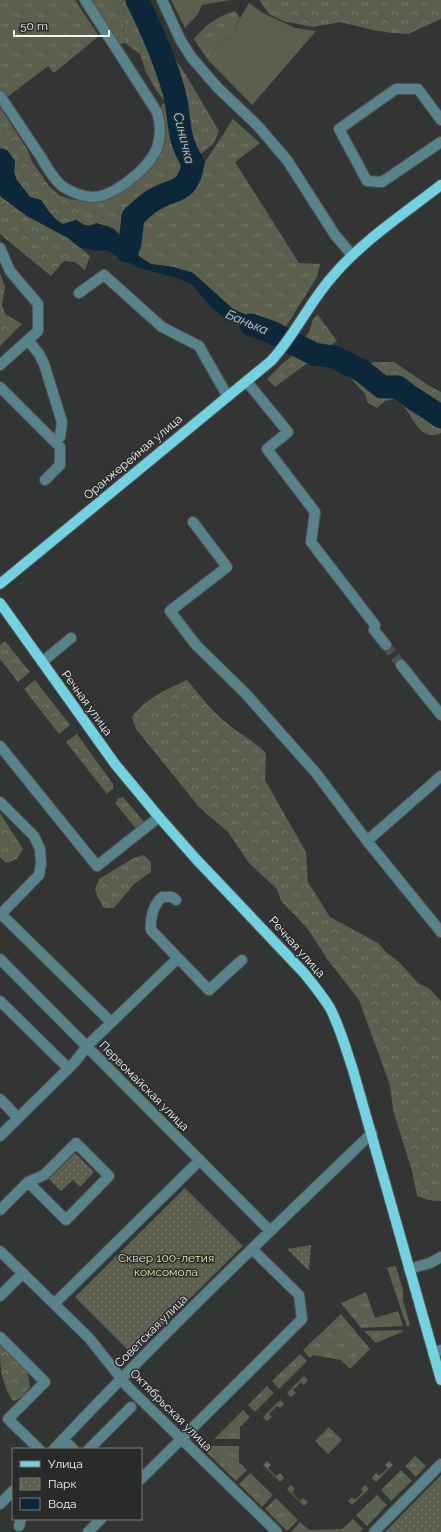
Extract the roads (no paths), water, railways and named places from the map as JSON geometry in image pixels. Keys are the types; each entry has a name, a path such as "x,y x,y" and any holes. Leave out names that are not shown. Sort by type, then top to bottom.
{"main road":[{"name":"Оранжерейная улица","path":"0,584 271,361 282,350 331,278 352,255 368,240 441,185"},
{"name":"Речная улица","path":"0,603 115,764 159,818 304,972 319,992 338,1026 353,1070 372,1133 409,1269 437,1351 441,1380"}],"street":[{"path":"0,96 63,188 91,197 103,195 116,190 138,172 152,157 157,148 160,137 160,125 157,112 85,0"},
{"path":"162,0 181,41 192,58 218,88 257,125 287,160 335,235 352,255"},
{"path":"441,120 418,89 396,90 339,129 366,181 382,182 441,142"},
{"path":"0,248 10,271 38,304 38,331 0,365"},
{"path":"80,293 104,275 162,327 199,346 228,397"},
{"path":"28,340 39,354 44,364 62,422 60,437 55,442"},
{"path":"247,382 288,432 266,449 315,512 311,542 375,624 374,630 386,646"},
{"path":"0,387 60,447 60,465 45,480"},
{"path":"193,522 227,567 170,611 196,646 245,692 306,762 367,841 441,932"},
{"path":"42,662 70,638"},
{"path":"400,665 441,715"},
{"path":"0,746 97,866 159,818"},
{"path":"367,841 441,776"},
{"path":"0,802 34,836 40,849 41,864 39,875 0,914 111,1022"},
{"path":"176,900 172,897 162,897 156,902 151,930 209,990 242,960"},
{"path":"0,1136 68,1068 111,1022 178,958"},
{"name":"Первомайская улица","path":"0,959 270,1231"},
{"path":"0,1001 68,1068"},
{"path":"0,1099 18,1118"},
{"name":"Советская улица","path":"55,1448 121,1378 252,1248 372,1133"},
{"path":"0,1210 28,1182 44,1175 76,1143 109,1176 66,1220 28,1182"},
{"path":"54,1304 200,1160"},
{"path":"142,1478 302,1319 299,1295 252,1248"},
{"name":"Октябрьская улица","path":"0,1251 89,1338 121,1378 277,1532"},
{"path":"409,1269 441,1260"},
{"path":"0,1296 23,1273"},
{"path":"0,1337 45,1382 8,1419 38,1448"},
{"path":"90,1448 131,1407"},
{"path":"63,1439 72,1448"},
{"path":"374,1532 441,1464"},
{"path":"0,1504 12,1492"},
{"path":"88,1532 100,1520"}],"water":[{"path":"2,148 8,151 15,161 14,171 16,179 30,197 41,200 50,214 59,222 63,224 76,220 86,225 96,223 109,226 117,232 121,241 130,243 140,257 151,264 173,267 193,273 233,309 282,333 275,342 222,316 208,304 193,285 177,278 139,268 106,250 96,251 79,247 68,238 27,216 0,196 0,149"}],"waterway":[{"name":"Синичка","path":"127,251 130,243 133,217 152,201 179,189 184,185 191,173 193,163 181,136 174,92 167,68 137,0"},
{"name":"Банька","path":"251,325 271,332 314,354 334,357 362,371 382,387 398,387 441,417"}],"tunnel":[{"path":"386,645 401,665"}],"park label":[{"name":"Сквер 100-летия комсомола","path":"166,1265"}]}
